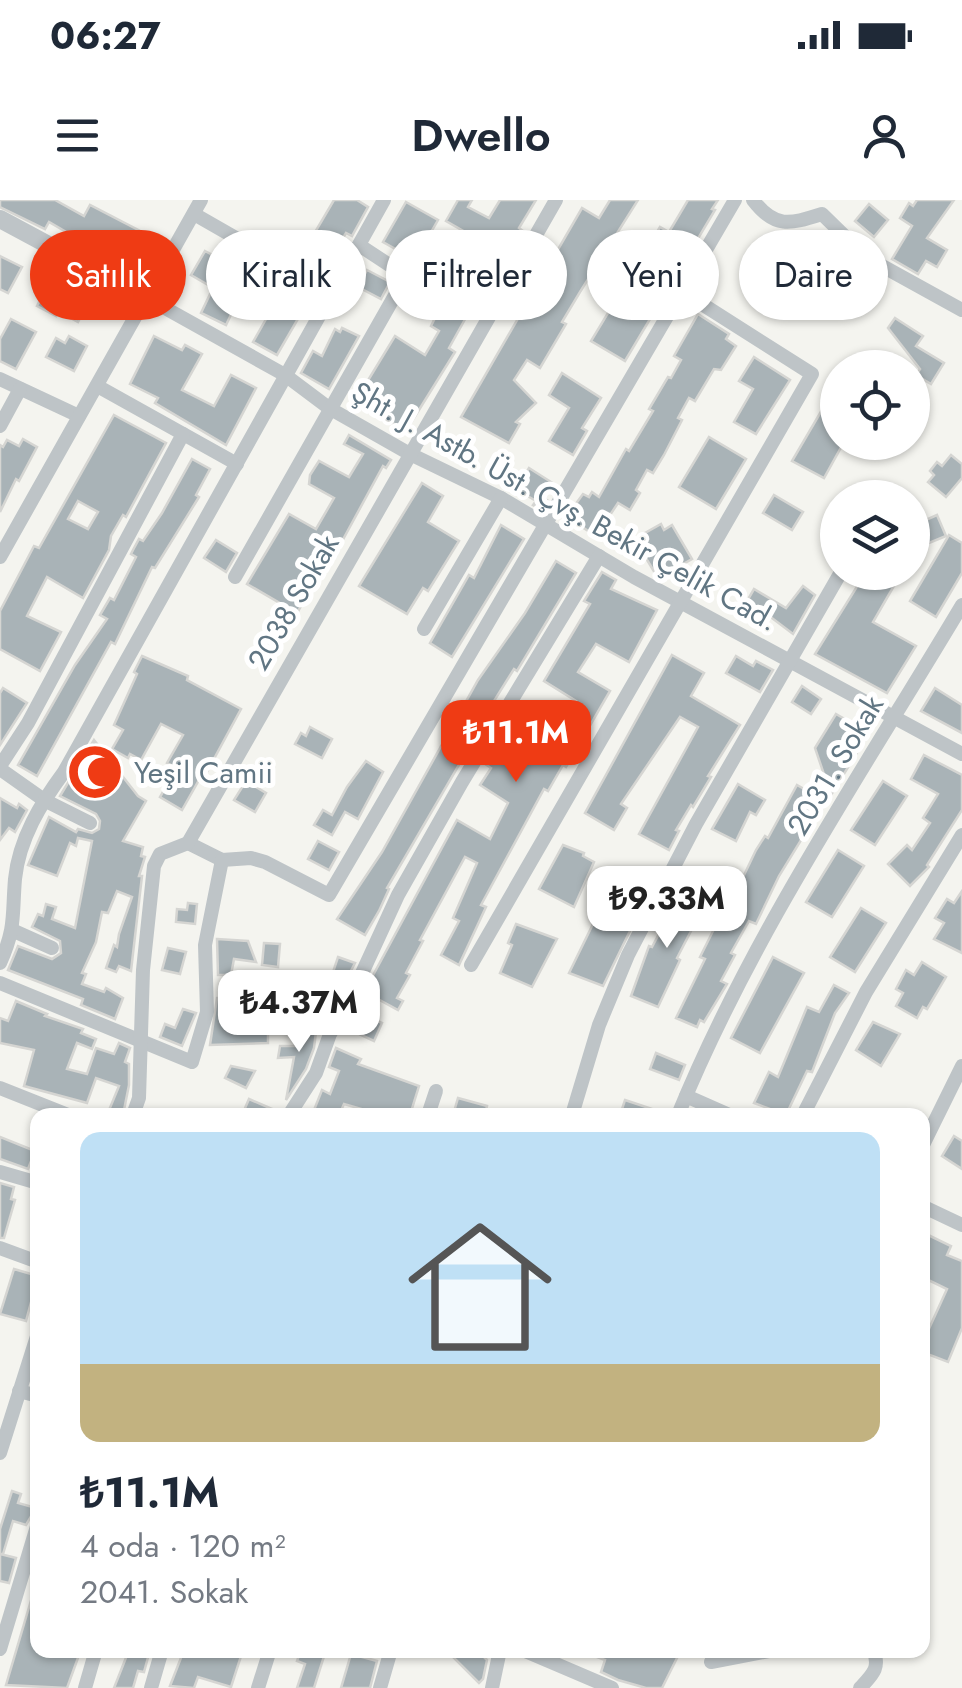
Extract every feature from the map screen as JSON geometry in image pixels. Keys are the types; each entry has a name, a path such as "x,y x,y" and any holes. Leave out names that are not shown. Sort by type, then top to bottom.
{"street":[{"path":"185,230 202,200"},
{"path":"366,231 384,200"},
{"name":"2038 Sokak","path":"141,1040 143,970 154,866 160,854 188,843 556,200"},
{"path":"718,230 735,200"},
{"path":"753,200 764,214 788,224 822,214 866,256 962,310"},
{"path":"194,214 222,230"},
{"path":"0,219 30,235"},
{"path":"235,577 406,276 366,250"},
{"path":"472,965 812,374 719,315"},
{"path":"0,557 135,320"},
{"name":"Şht. J. Astb. Üst. Çvş. Bekir Çelik Cad.","path":"186,320 285,375 329,408 410,454 501,498 599,556 962,754"},
{"path":"0,963 8,936 15,876 25,839 44,800 64,772 317,320"},
{"path":"188,843 222,860 251,858 264,862 329,895 666,320"},
{"path":"0,379 79,416"},
{"path":"99,387 236,464"},
{"path":"0,426 20,389"},
{"path":"90,823 44,800 0,768 183,434"},
{"path":"424,629 501,498"},
{"path":"293,1108 316,1072 330,1034 398,895 599,556"},
{"path":"574,1108 599,1025 628,955 696,824 831,590"},
{"name":"2031. Sokak","path":"681,1108 699,1063 789,895 962,605"},
{"path":"807,1108 866,992 962,835"},
{"path":"0,983 192,1062 207,1012 205,945 222,860"},
{"path":"8,936 52,948"},
{"path":"136,1108 141,1040"},
{"path":"930,1131 962,1066"},
{"path":"0,1088 50,1108"},
{"path":"430,1108 436,1091"},
{"path":"686,1096 714,1108"},
{"path":"0,1172 30,1181"},
{"path":"930,1210 962,1226"},
{"path":"0,1248 30,1259"},
{"path":"0,1452 30,1357"},
{"path":"19,1391 30,1394"},
{"path":"0,1650 30,1549"},
{"path":"85,1688 94,1658"},
{"path":"151,1688 160,1658"},
{"path":"258,1688 267,1658"},
{"path":"380,1688 389,1658"},
{"path":"492,1688 498,1658"},
{"path":"542,1658 612,1688"},
{"path":"711,1662 732,1658"},
{"path":"860,1688 876,1671 877,1658"}],"building":[{"path":"0,200 55,200 84,216 90,205 138,230 63,230 49,222 45,229 0,207"},
{"path":"334,200 357,200 368,207 355,230 316,230"},
{"path":"458,200 472,200 468,207 489,218 500,200 536,200 519,228 522,230 462,230 446,221"},
{"path":"610,200 638,200 619,230 587,230 587,282 567,314 567,234 582,208 599,218"},
{"path":"688,200 718,200 703,230 670,230"},
{"path":"917,200 954,200 927,238 947,250 937,267 926,261 918,274 892,259 912,226 900,218 909,203 913,206"},
{"path":"406,202 438,220 432,230 390,230"},
{"path":"869,204 888,220 880,230 866,230 855,221"},
{"path":"205,251 206,252 206,284 191,275"},
{"path":"0,256 22,267 8,293 0,289"},
{"path":"366,272 386,280 381,299 366,291"},
{"path":"895,318 923,336 916,346 923,350 905,350 888,328"},
{"path":"11,319 36,332 16,369 0,361 0,339"},
{"path":"265,320 297,320 277,355 253,342"},
{"path":"434,320 465,320 449,348 455,352 404,434 395,429 397,425 353,405 395,336 425,355 439,331 431,326"},
{"path":"517,320 563,320 566,324 540,368 527,360 514,380 536,403 516,422 520,424 509,443 461,417"},
{"path":"604,320 649,320 625,361 591,341"},
{"path":"695,320 707,320 729,334 726,339 736,346 721,370 714,369 695,401 689,398 664,455 653,473 647,470 630,510 618,503 596,536 573,521 578,513 572,509 583,494 589,497 592,492 599,497 681,360 674,356"},
{"path":"342,328 359,336 329,389 301,373 313,351 322,356 335,329 340,332"},
{"path":"69,336 87,346 74,371 46,357 56,338 65,343"},
{"path":"154,336 182,350 185,345 202,354 182,390 214,406 231,375 256,388 226,445 155,403 158,398 130,384"},
{"path":"930,354 944,363 930,383"},
{"path":"754,357 790,380 756,434 734,422 753,389 739,381"},
{"path":"562,373 601,398 582,428 587,431 573,455 549,441 569,408 549,395"},
{"path":"820,413 820,460 834,460 824,478 792,461"},
{"path":"114,415 166,443 126,517 123,515 111,536 109,550 83,598 47,577 27,616 61,632 40,671 0,649 0,611 34,546 39,548","holes":["78,501 98,512 88,529 68,519"]},
{"path":"349,435 391,460 386,468 383,466 334,556 331,555 297,613 247,584 289,514 316,529 334,498 309,484 310,475 319,461 349,477 363,454 344,444"},
{"path":"709,437 746,459 716,509 679,487"},
{"path":"23,439 37,447 0,512 0,445 3,447 7,440 19,446"},
{"path":"951,455 962,464 962,478 946,497 930,484 934,475 930,471 937,462 942,466"},
{"path":"192,459 210,469 196,495 199,497 155,568 152,567 115,644 111,642 37,776 18,765 75,665 107,619 100,615 110,598 114,600 136,557 131,554 139,539 143,541 162,513"},
{"path":"529,468 551,482 541,497 547,500 542,510 533,505 536,501 516,489"},
{"path":"422,483 443,496 428,522 459,541 428,591 423,588 407,614 359,586"},
{"path":"774,495 803,512 792,530 763,513"},
{"path":"937,515 946,536 930,543 930,518"},
{"path":"661,524 664,530 672,525 692,559 658,578 638,545 648,539 645,533"},
{"path":"501,525 524,539 452,657 430,643 469,575 474,578"},
{"path":"949,535 962,543 962,573 936,617 910,601 916,590 930,590 930,567"},
{"path":"216,540 237,553 226,572 204,558"},
{"path":"556,561 576,573 517,671 514,669 494,701 387,888 365,935 337,919 382,852 478,680"},
{"path":"602,572 616,580 611,589 657,610 629,662 596,644 578,672 610,691 566,767 563,765 548,791 544,789 481,905 486,907 459,965 441,955 459,921 453,918 477,863 465,857 420,940 423,941 406,973 410,975 397,998 403,1001 398,1010 365,992 371,979 457,820 490,839 508,803 480,785 491,768 485,764 503,735 507,738 522,713 557,734 576,701 544,681 590,604 584,601"},
{"path":"803,586 815,595 793,634 768,615 761,626 740,613 754,589 786,608"},
{"path":"855,590 892,590 873,622 916,646 887,693 815,654"},
{"path":"672,655 704,673 691,696 740,725 676,830 679,831 669,850 639,834 698,727 680,717 621,804 627,808 614,830 585,813"},
{"path":"142,656 188,676 187,680 241,709 182,810 160,797 177,768 167,763 183,735 161,724 141,760 112,749 123,730 114,725"},
{"path":"736,656 753,666 756,661 773,670 760,692 726,673"},
{"path":"802,686 821,699 811,714 792,702"},
{"path":"3,688 27,703 0,745 0,693"},
{"path":"935,688 962,705 962,733 921,711"},
{"path":"836,714 869,733 831,795 815,748"},
{"path":"310,727 332,739 322,758 295,744"},
{"path":"94,740 146,801 123,841 143,847 141,856 145,857 139,876 131,971 119,966 116,972 106,968 114,945 117,947 132,897 117,891 108,913 102,912 96,942 82,973 86,974 82,984 104,992 106,988 123,998 115,1019 81,1005 83,999 8,970 18,946 52,959 61,953 60,941 32,927 38,914 43,916 46,904 56,907 52,919 75,928 92,841 78,838 76,846 70,843 57,876 28,865 49,817 76,832 78,829 92,833 99,829 96,814 60,796"},
{"path":"924,755 962,775 962,810 929,867 910,886 888,864 907,845 912,850 930,823 923,818 938,794 911,779"},
{"path":"366,761 383,772 358,819 345,812 332,835 314,825 323,810 332,815"},
{"path":"246,781 266,793 255,812 234,800"},
{"path":"883,781 907,796 875,845 851,830"},
{"path":"738,784 765,800 756,815 750,812 736,841 712,829"},
{"path":"797,785 825,801 779,876 756,924 749,921 731,953 735,955 721,981 727,984 704,1022 700,1020 697,1027 676,1018 721,915 724,917 756,850 765,836 768,838"},
{"path":"0,798 27,810 15,832 9,828 0,840"},
{"path":"318,841 339,852 329,870 308,859"},
{"path":"563,845 584,853 594,862 574,907 539,889"},
{"path":"838,850 864,866 832,917 806,902"},
{"path":"615,869 652,886 603,986 569,973 593,924 597,925 611,893 605,890"},
{"path":"962,891 962,953 934,939 944,923 935,918 947,899 954,903"},
{"path":"677,892 705,904 677,958 680,960 658,1007 631,996 649,946 652,947 670,913"},
{"path":"188,903 197,904 195,924 176,922 177,909 187,910"},
{"path":"861,908 886,923 855,972 830,957"},
{"path":"516,924 557,939 532,987 500,973"},
{"path":"217,939 248,941 256,962 234,959 231,975 218,975"},
{"path":"264,943 280,944 278,967 262,965"},
{"path":"168,948 186,952 180,974 162,970"},
{"path":"338,957 355,963 326,1019 318,1017"},
{"path":"773,957 804,973 760,1053 731,1038"},
{"path":"922,962 946,977 917,1018 896,1006 903,993 896,989 906,970 914,975"},
{"path":"834,985 849,993 835,1013 812,1072 807,1071 789,1108 767,1108 754,1103 769,1072 778,1077 807,1007 819,1012"},
{"path":"217,998 237,998 236,1021 268,1021 268,1043 210,1045"},
{"path":"16,1001 83,1029 81,1033 96,1039 92,1049 77,1043 67,1069 87,1074 96,1048 114,1054 119,1043 130,1048 125,1062 129,1064 129,1085 124,1108 110,1108 119,1086 96,1078 87,1103 24,1086 34,1050 0,1043 0,1018 8,1021"},
{"path":"183,1009 196,1013 182,1046 160,1037 165,1024 175,1028"},
{"path":"355,1011 382,1023 374,1041 346,1028"},
{"path":"873,1022 900,1034 881,1066 856,1050"},
{"path":"297,1029 316,1032 314,1048 286,1100 294,1057 278,1058 280,1046 295,1046"},
{"path":"336,1048 361,1059 358,1064 419,1086 412,1108 358,1108 344,1104 342,1108 315,1108 322,1090 330,1094 339,1071 329,1067"},
{"path":"656,1053 685,1065 679,1080 650,1069"},
{"path":"231,1066 255,1071 246,1088 225,1078"},
{"path":"458,1098 487,1106 487,1108 455,1108"},
{"path":"249,1099 270,1108 245,1108"},
{"path":"625,1100 649,1108 622,1108"},
{"path":"954,1136 962,1141 962,1169 942,1156"},
{"path":"0,1137 30,1149 28,1169 0,1159"},
{"path":"0,1183 14,1187 11,1199 15,1200 4,1238 0,1238"},
{"path":"930,1236 951,1246 947,1255 962,1261 962,1328 948,1362 930,1355 930,1326 947,1289 930,1281"},
{"path":"14,1269 30,1274 26,1321 0,1314"},
{"path":"12,1491 21,1494 18,1503 30,1506 30,1518 26,1525 13,1521 3,1554 0,1529"},
{"path":"0,1554 16,1558 9,1583 0,1581"},
{"path":"30,1604 30,1658 78,1658 67,1688 6,1685"},
{"path":"126,1658 148,1658 144,1672 138,1671 133,1688 114,1688"},
{"path":"181,1658 240,1658 231,1687 198,1677 194,1688 170,1686"},
{"path":"323,1658 314,1688 297,1688 305,1664 297,1661"},
{"path":"350,1658 377,1661 370,1688 341,1688"},
{"path":"454,1658 487,1660 479,1683"},
{"path":"600,1658 677,1658 662,1688 646,1688 601,1672 605,1660"}],"place":[{"name":"Yeşil Camii","path":"95,772"}]}
